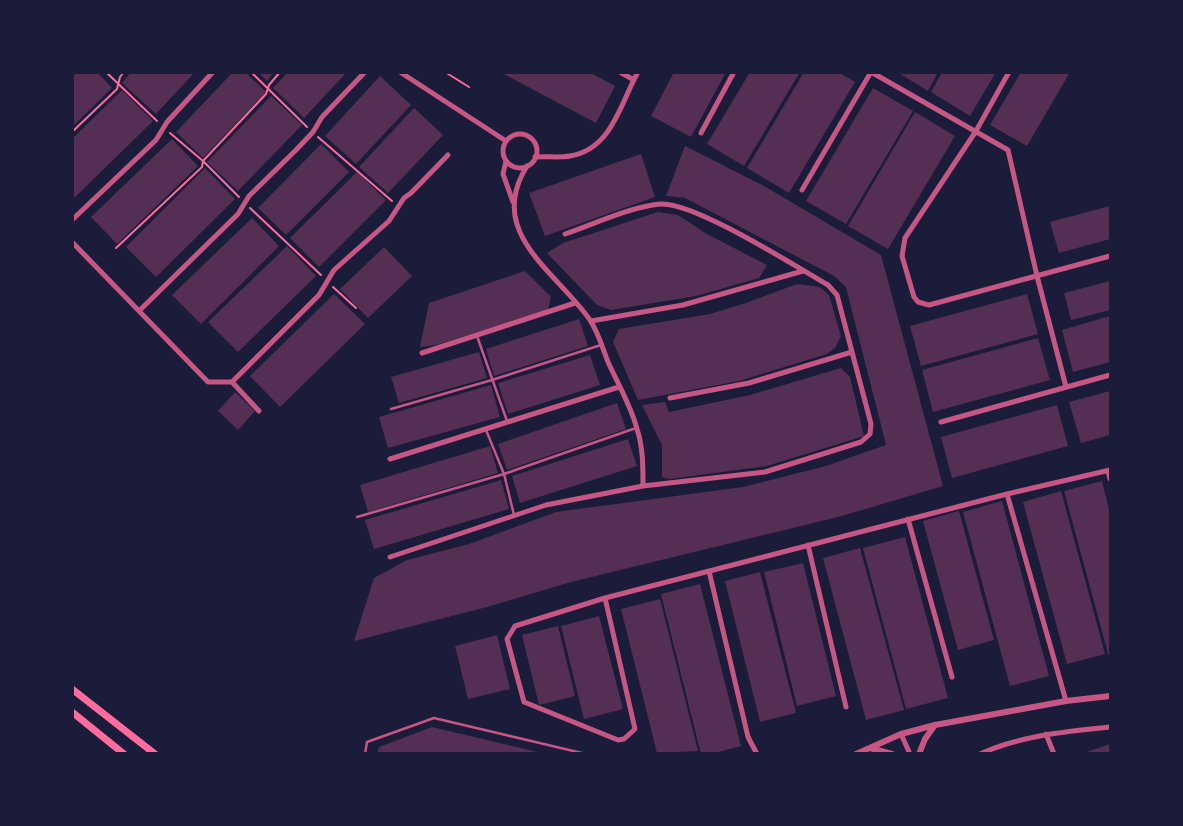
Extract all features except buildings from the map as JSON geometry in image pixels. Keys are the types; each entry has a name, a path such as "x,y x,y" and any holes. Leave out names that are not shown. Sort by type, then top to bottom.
{"main road":[{"path":"72,689 155,754"},
{"path":"72,712 124,754"}],"street":[{"path":"72,220 156,140 172,117 213,72"},
{"path":"140,310 238,214 249,196 313,132 322,117 365,72"},
{"path":"400,72 506,141"},
{"path":"620,72 634,80"},
{"path":"535,157 559,158 591,150 617,118 638,72"},
{"path":"701,133 734,72"},
{"path":"1009,72 976,131 905,238 902,256 910,291 918,302 930,306 1110,256"},
{"path":"802,190 871,73 1008,150 1037,276 1066,387"},
{"path":"513,202 518,181 535,157 534,142 526,135 515,135 506,141 503,151 506,161 502,174 513,202 514,216 521,237 591,321 637,428 643,455 643,486"},
{"path":"72,242 208,382 232,382 319,295 334,270 389,221 404,198 448,155"},
{"path":"506,161 518,168 528,166"},
{"path":"390,557 546,505 643,486 765,472 861,442 870,434 871,424 836,295 828,285 706,217 676,205 648,206 565,234"},
{"path":"591,321 683,305 802,270"},
{"path":"422,353 575,303"},
{"path":"670,398 749,382 852,352"},
{"path":"941,422 1110,375"},
{"path":"232,382 259,411"},
{"path":"390,459 619,387"},
{"path":"605,598 635,729 624,739 618,740 524,702 507,639 515,626 605,598 1007,494 1109,470 1110,479"},
{"path":"1007,494 1066,701"},
{"path":"908,519 952,677"},
{"path":"808,545 846,707"},
{"path":"709,571 748,737 757,754"},
{"path":"856,754 901,734 935,725 1066,701 1110,696"},
{"path":"919,754 925,739 935,725"},
{"path":"980,754 1014,742 1046,734 1110,727"},
{"path":"901,734 910,754"},
{"path":"1046,734 1054,754"},
{"path":"869,748 892,754"}],"lane":[{"path":"476,336 508,423"},
{"path":"391,410 601,345"},
{"path":"357,517 504,474 637,428"},
{"path":"486,430 504,474 514,515"},
{"path":"365,754 368,742 434,718 586,754"}],"path":[{"path":"106,72 120,83 164,128 203,161 356,308"},
{"path":"72,132 117,89 120,77 124,72"},
{"path":"251,72 313,132 399,207"},
{"path":"116,248 202,167 203,161 266,94 267,88 280,72"},
{"path":"445,72 469,88"}]}
